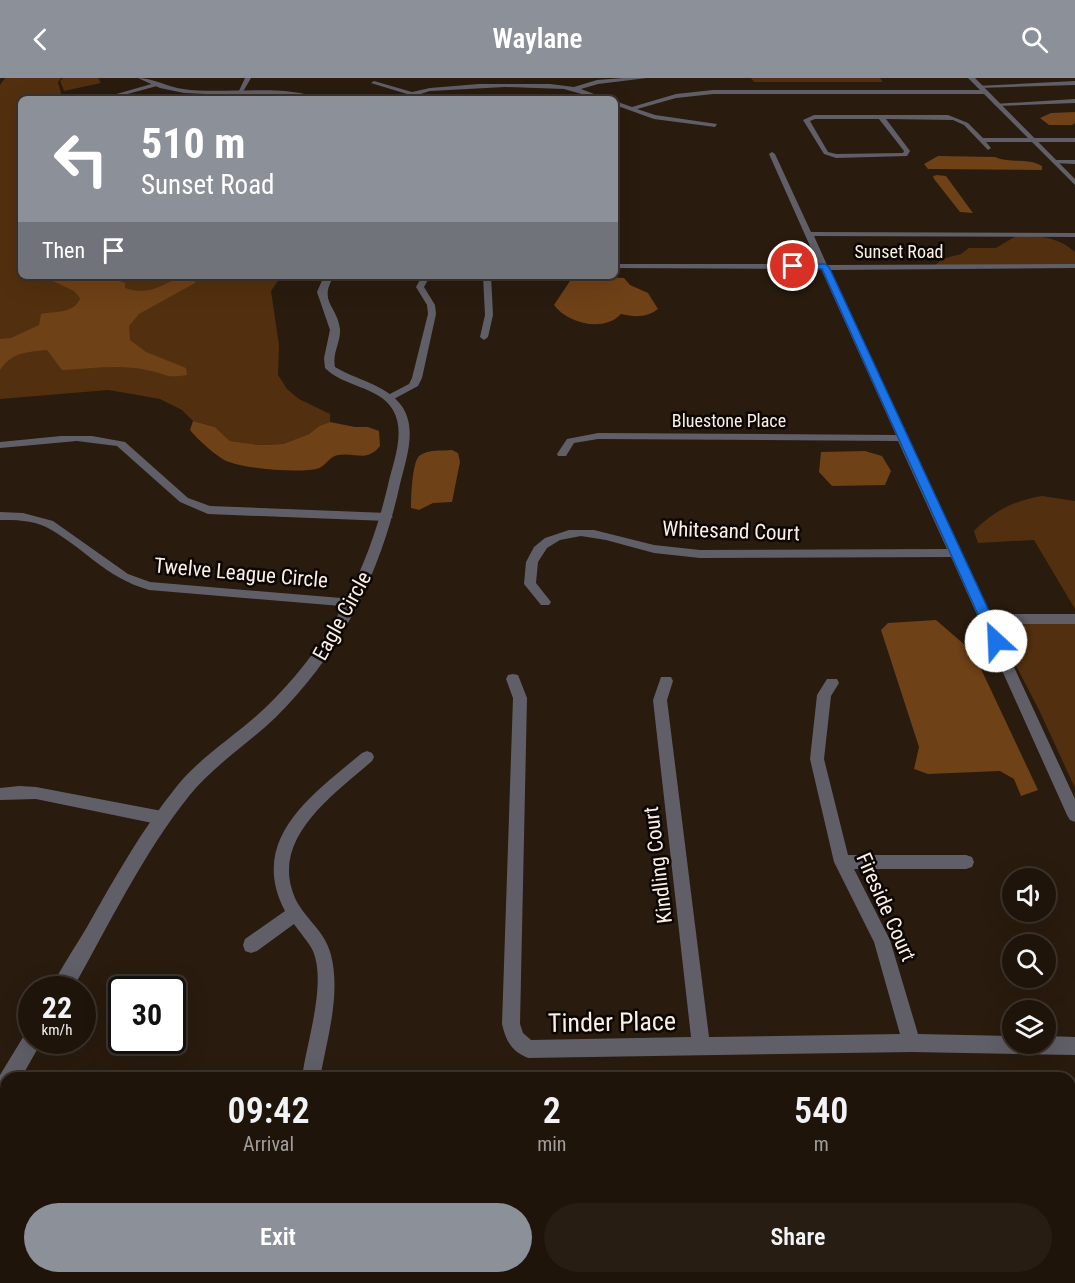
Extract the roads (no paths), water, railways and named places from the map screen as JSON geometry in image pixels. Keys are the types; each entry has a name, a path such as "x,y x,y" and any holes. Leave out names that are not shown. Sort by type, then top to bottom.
{"street":[{"path":"141,78 155,85 189,93 280,93 298,96"},
{"path":"239,94 248,78"},
{"path":"575,89 597,82 644,78"},
{"path":"971,78 1075,183"},
{"path":"374,83 411,93"},
{"path":"979,86 1075,83"},
{"path":"113,96 155,85"},
{"path":"406,96 426,89 457,91 532,88 575,89 595,96"},
{"path":"631,109 676,96 705,93 712,89 985,92"},
{"path":"705,93 710,99"},
{"path":"997,104 1075,101"},
{"path":"618,104 674,121 715,125"},
{"path":"881,117 907,151 904,155 836,156 826,153 806,120 814,117 881,117 958,118 964,121 988,148"},
{"path":"980,140 1075,140"},
{"path":"772,154 1075,815"},
{"path":"1055,162 1075,162"},
{"path":"1065,223 1075,235"},
{"path":"810,234 1075,235"},
{"name":"Sunset Road","path":"618,266 1075,266"},
{"path":"326,279 320,295 334,326 334,341 328,358 330,368 388,398 413,386 417,378 432,314 431,305 420,287 424,279"},
{"path":"484,337 489,315 487,279"},
{"name":"Eagle Circle","path":"69,976 162,818 184,789 209,763 268,715 312,669 343,624 370,566 387,517 404,430 402,417 388,398"},
{"name":"Bluestone Place","path":"562,454 571,441 598,436 903,438"},
{"path":"0,445 86,439 121,444 184,500 208,510 387,517"},
{"name":"Twelve League Circle","path":"0,516 23,517 50,524 124,577 148,586 353,603"},
{"name":"Whitesand Court","path":"545,602 530,584 529,574 535,550 555,537 568,534 595,534 653,548 709,554 955,553"},
{"path":"986,619 1075,619"},
{"name":"Tinder Place","path":"513,679 520,698 511,1024 515,1039 528,1049 912,1043 1075,1046"},
{"name":"Kindling Court","path":"666,681 660,700 701,1046"},
{"name":"Fireside Court","path":"832,683 824,695 817,759 842,862 882,940 912,1043"},
{"path":"311,1072 324,1000 326,975 322,954 313,935 296,913 282,889 279,871 281,855 289,835 302,816 367,757"},
{"path":"0,794 36,793 162,818"},
{"path":"842,862 966,862"},
{"path":"251,945 296,913"},
{"path":"14,1072 25,1054"}]}
